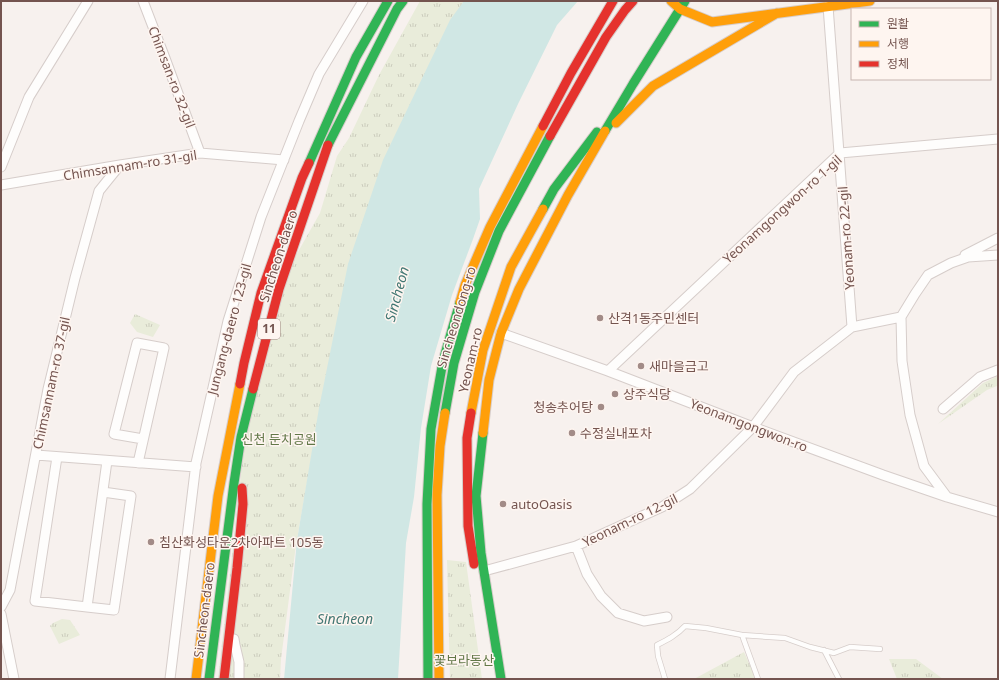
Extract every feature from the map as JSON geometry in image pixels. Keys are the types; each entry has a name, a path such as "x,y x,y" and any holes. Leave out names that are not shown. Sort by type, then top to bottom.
{"main road":[{"name":"Sincheon-daero","path":"196,679 218,496 244,363 261,293 302,178 356,57 388,1"},
{"name":"Sincheon-daero","path":"209,679 234,483 243,430 279,289 329,143 403,1"},
{"name":"Sincheondong-ro","path":"428,679 426,504 430,429 442,361 465,285 490,227 567,80 613,1"},
{"name":"Sincheondong-ro","path":"439,679 437,495 440,446 454,363 475,292 499,231 536,161 606,37 633,1"},
{"path":"671,1 680,9 712,22 870,1"},
{"path":"602,137 633,84 680,9 687,1"},
{"path":"602,137 653,86 777,13"},
{"name":"Yeonam-ro","path":"495,679 489,652 468,526 467,438 483,350 511,267 554,188 633,84"},
{"name":"Yeonam-ro","path":"502,679 481,553 476,496 489,380 501,333 519,289 568,195 602,137"},
{"path":"279,289 310,224 315,210"},
{"path":"261,293 269,244"},
{"path":"224,679 237,568 242,504 239,453"},
{"path":"189,664 210,564"}],"street":[{"path":"1,167 29,97 88,1"},
{"name":"Chimsan-ro 32-gil","path":"142,1 200,153"},
{"name":"Jungang-daero 123-gil","path":"170,679 196,467 228,321 261,217 299,121 320,74 363,1"},
{"name":"Yeonam-ro 22-gil","path":"828,6 852,327"},
{"name":"Yeonamgongwon-ro 1-gil","path":"608,371 840,153 998,139"},
{"name":"Chimsannam-ro 31-gil","path":"1,185 200,153 284,160"},
{"name":"Chimsannam-ro 37-gil","path":"1,607 10,590 48,389 71,293 99,191 120,165"},
{"path":"947,497 924,466 910,415 902,362 901,318 928,275 998,238"},
{"path":"951,263 968,257 998,255"},
{"path":"752,428 794,372 852,327 901,318"},
{"name":"Yeonamgongwon-ro","path":"501,333 608,371 752,428 947,497 998,512"},
{"path":"138,463 164,348 137,343 114,434 143,439"},
{"path":"943,409 980,377 998,370"},
{"name":"Yeonam-ro 12-gil","path":"484,571 576,546 662,507 690,489 752,428"},
{"path":"36,455 196,467"},
{"path":"57,457 35,601 114,610 131,496 103,492"},
{"path":"87,607 108,460"},
{"name":"Yeonam-ro 12-gil","path":"576,546 587,574 601,596 618,613 644,621 667,617"},
{"path":"1,614 14,679"},
{"path":"230,620 234,636 234,645 239,662 239,679"}],"lane":[{"path":"665,679 658,656 657,645 680,632 685,626 706,628 742,636 786,638 810,647 834,652 850,647 880,649"},
{"path":"742,636 758,679"},
{"path":"824,650 839,679"}],"green space":[{"name":"신천 둔치공원","path":"420,1 464,1 325,380 296,545 281,659 280,679 218,679 246,430 290,266 320,213 337,156 349,138 379,75"},
{"path":"135,314 160,325 153,337 137,332 130,323"},
{"path":"998,376 998,387 997,386 987,390 938,424 983,383"},
{"name":"꽃보라동산","path":"447,560 466,562 482,679 450,679"},
{"path":"62,619 70,620 80,635 59,644 50,626"},
{"path":"744,652 756,679 694,679"},
{"path":"889,659 916,659 943,679 897,679"}],"water":[{"name":"Sincheon","path":"464,1 578,1 557,25 518,104 479,189 480,219 452,295 431,366 421,428 414,497 406,543 398,679 284,679 297,540 319,408 348,264 383,160 450,20"}],"traffic: fast":[{"path":"309,163 356,57 388,1"},
{"path":"328,145 397,9 403,1"},
{"path":"605,131 685,1"},
{"path":"543,209 554,189 597,132"},
{"path":"445,413 454,363 475,292 499,231 550,136"},
{"path":"428,679 427,504 431,429 443,361 460,302"},
{"path":"209,679 234,483 241,437 253,389"},
{"path":"483,433 476,496 481,553 501,679"}],"traffic: slow":[{"path":"671,1 680,9 712,22 870,1"},
{"path":"616,123 653,86 777,13"},
{"path":"460,302 465,285 490,227 543,126"},
{"path":"483,433 489,380 501,333 519,289 568,195 605,131"},
{"path":"471,413 483,350 511,267 543,209"},
{"path":"196,679 218,496 240,384"},
{"path":"439,679 437,495 440,446 445,413"}],"traffic: jam":[{"path":"543,126 571,73 613,1"},
{"path":"550,136 606,37 633,1"},
{"path":"253,389 279,289 328,145"},
{"path":"240,384 261,293 302,178 309,163"},
{"path":"471,413 467,438 468,526 474,564"},
{"path":"224,679 237,568 243,504 242,488"}],"place":[{"name":"산격1동주민센터","path":"600,318"},
{"name":"새마을금고","path":"641,366"},
{"name":"상주식당","path":"615,394"},
{"name":"청송추어탕","path":"601,407"},
{"name":"수정실내포차","path":"572,433"},
{"name":"autoOasis","path":"503,504"},
{"name":"침산화성타운2차아파트 105동","path":"151,542"}]}
